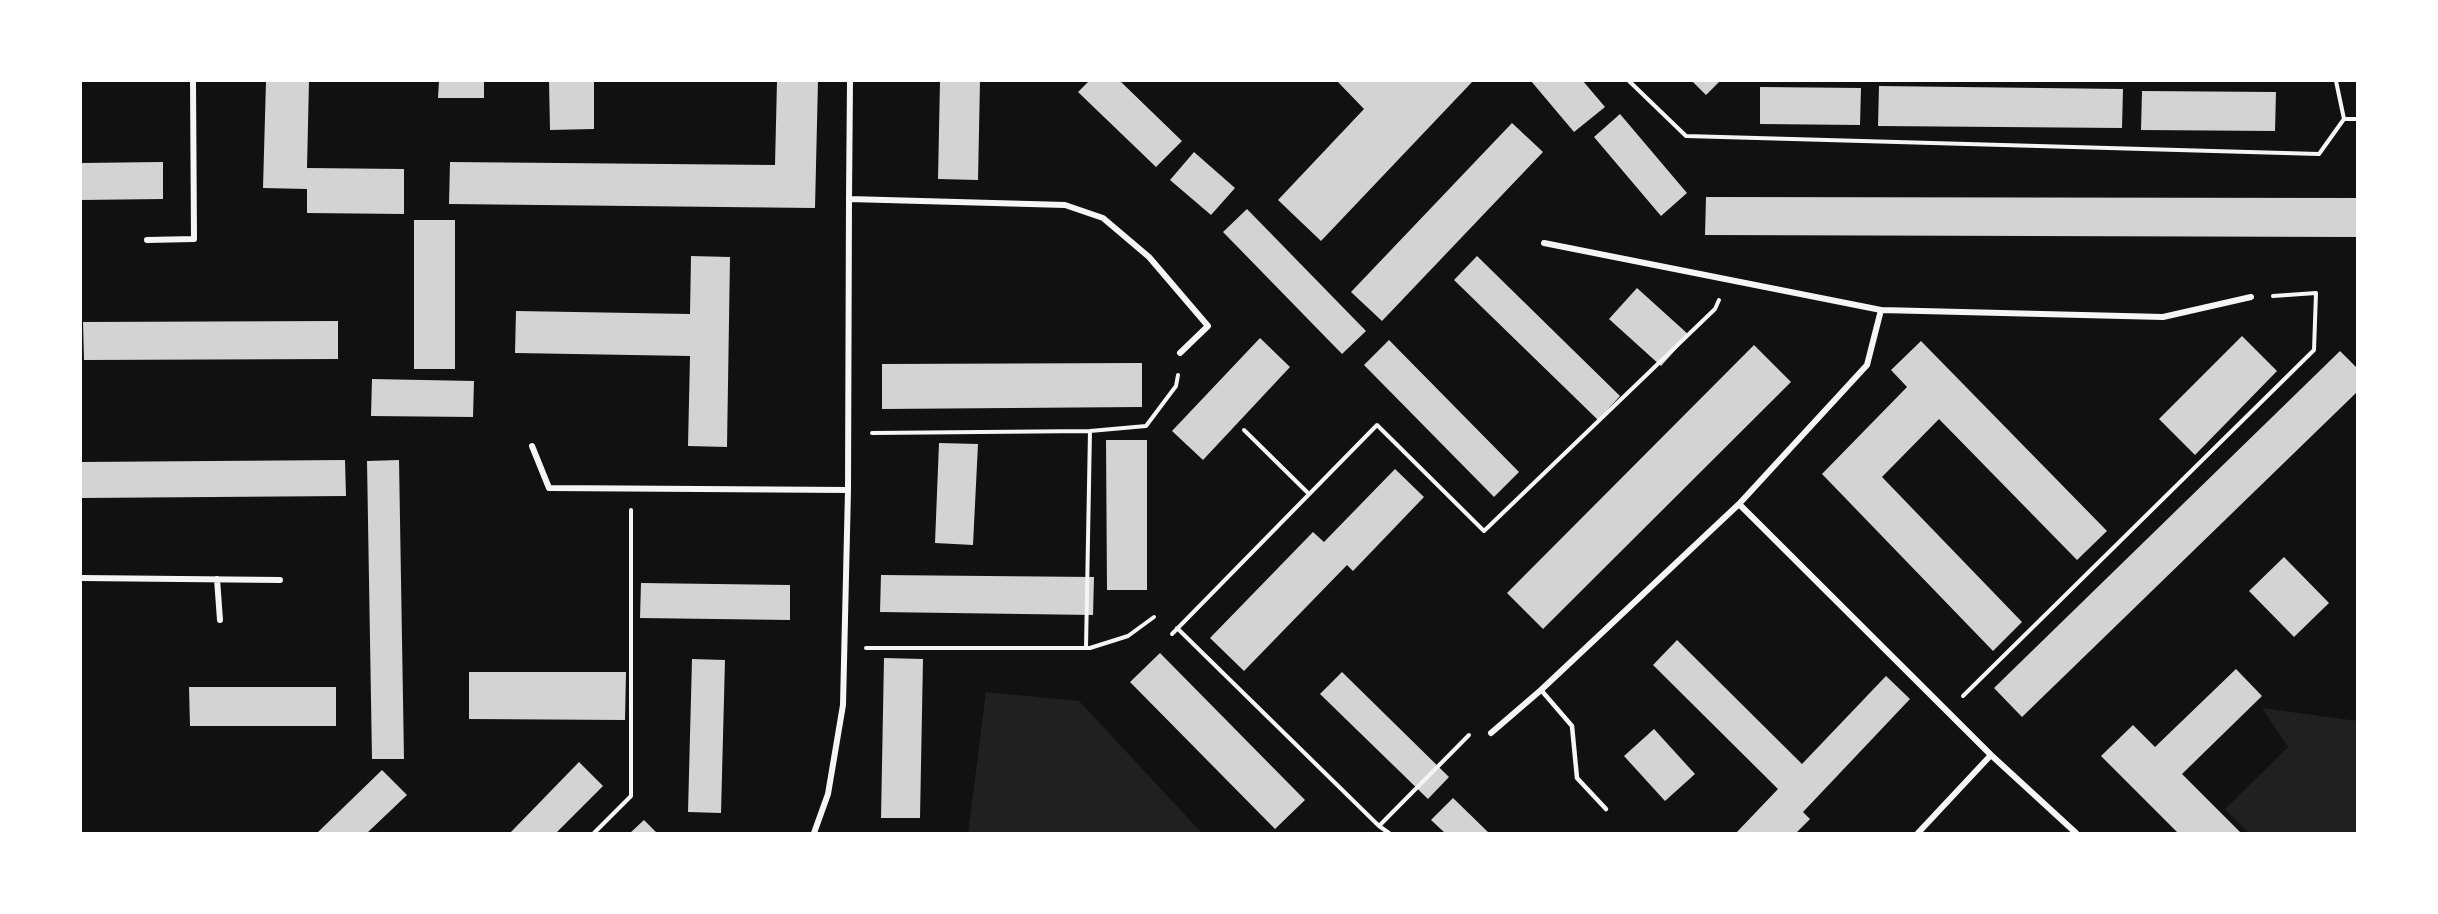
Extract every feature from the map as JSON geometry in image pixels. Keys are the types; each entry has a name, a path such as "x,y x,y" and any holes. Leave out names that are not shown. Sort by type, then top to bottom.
{"street":[{"path":"147,240 194,239 193,81"},
{"path":"814,833 828,794 843,705 848,490 850,81"},
{"path":"849,199 1065,205 1103,218 1149,257 1208,326 1180,353"},
{"path":"1544,243 1881,310 2163,317 2251,297"},
{"path":"1491,734 1739,504 1868,364 1881,310"},
{"path":"531,446 549,488 848,490"},
{"path":"1739,504 1990,755 2076,833"},
{"path":"81,578 280,580"},
{"path":"217,579 220,621"},
{"path":"1918,833 1990,755"}],"lane":[{"path":"1541,690 1572,726 1577,778 1606,809"}],"path":[{"path":"1629,81 1686,136 2319,154 2344,119 2336,81"},
{"path":"2344,119 2357,119"},
{"path":"1172,634 1377,425 1484,531 1715,309 1727,279"},
{"path":"1947,711 2314,350 2316,293 2251,297"},
{"path":"848,433 1090,430 1146,426 1176,386 1180,353"},
{"path":"1086,648 1090,430"},
{"path":"1244,430 1309,494"},
{"path":"594,833 631,796 631,489"},
{"path":"845,648 1086,648 1128,636 1154,617"},
{"path":"1177,628 1379,826 1389,833"},
{"path":"1379,826 1478,725 1500,726"}],"shaded area":[{"path":"986,692 1079,701 1202,833 968,833"},
{"path":"2262,708 2357,721 2357,833 2249,833 2225,809 2288,747"}],"building":[{"path":"266,81 309,81 307,168 404,169 404,214 307,213 307,189 263,188"},
{"path":"439,81 484,81 484,98 438,98"},
{"path":"549,81 594,81 594,129 550,130"},
{"path":"777,81 818,81 815,208 449,204 450,162 775,165"},
{"path":"940,81 980,81 978,180 938,179"},
{"path":"1089,81 1120,81 1182,141 1156,167 1078,92"},
{"path":"1337,81 1473,81 1321,241 1278,200 1364,109"},
{"path":"1531,81 1583,81 1605,107 1574,132"},
{"path":"1692,81 1720,81 1706,95"},
{"path":"1879,86 2123,89 2122,128 1878,126"},
{"path":"1760,87 1861,88 1860,125 1760,124"},
{"path":"2142,91 2276,92 2275,131 2141,130"},
{"path":"1620,114 1687,193 1661,216 1594,137"},
{"path":"1512,123 1543,152 1382,321 1351,292"},
{"path":"1194,152 1235,188 1211,215 1170,180"},
{"path":"163,162 163,199 81,200 81,163"},
{"path":"1706,197 2357,198 2357,237 1705,235"},
{"path":"1247,209 1366,331 1342,354 1223,232"},
{"path":"414,220 455,220 455,369 414,369"},
{"path":"691,256 730,257 727,447 688,446 690,356 515,353 516,311 690,314"},
{"path":"1477,256 1620,396 1598,420 1454,280"},
{"path":"1637,288 1689,335 1661,366 1609,319"},
{"path":"338,321 338,359 84,360 83,322"},
{"path":"2242,336 2277,371 2195,455 2159,419"},
{"path":"1260,338 1290,367 1203,460 1172,431"},
{"path":"1389,340 1519,472 1494,497 1364,365"},
{"path":"1921,341 2107,531 2077,560 1939,419 1882,477 2022,622 1993,651 1822,474 1907,387 1891,370"},
{"path":"1754,345 1791,382 1543,629 1507,593"},
{"path":"2340,351 2357,368 2357,392 2022,717 1994,688"},
{"path":"1142,363 1142,407 882,409 882,364"},
{"path":"372,379 474,381 473,417 371,416"},
{"path":"1106,440 1147,440 1147,590 1107,590"},
{"path":"939,443 978,444 973,545 935,543"},
{"path":"345,460 346,496 81,498 81,462"},
{"path":"399,460 404,759 372,759 367,461"},
{"path":"1395,469 1424,497 1353,571 1347,565 1244,671 1210,638 1313,532 1324,542"},
{"path":"2284,557 2329,603 2294,637 2249,591"},
{"path":"881,575 1094,577 1093,615 880,612"},
{"path":"641,583 790,585 790,620 640,618"},
{"path":"1677,640 1802,764 1886,676 1910,699 1803,812 1810,819 1796,833 1736,833 1778,789 1653,665"},
{"path":"1160,653 1305,800 1275,829 1130,682"},
{"path":"884,658 923,659 920,818 881,818"},
{"path":"692,659 725,660 721,813 688,812"},
{"path":"2236,669 2262,696 2182,774 2241,833 2178,833 2101,756 2133,725 2155,747"},
{"path":"469,672 626,672 625,720 469,719"},
{"path":"1342,672 1449,777 1428,799 1320,694"},
{"path":"189,687 336,687 336,726 190,726"},
{"path":"1654,729 1695,774 1665,801 1624,756"},
{"path":"579,762 603,786 556,833 510,833"},
{"path":"382,770 407,795 367,833 317,833"},
{"path":"1453,798 1489,833 1445,833 1431,820"},
{"path":"644,820 657,833 630,833"}]}
